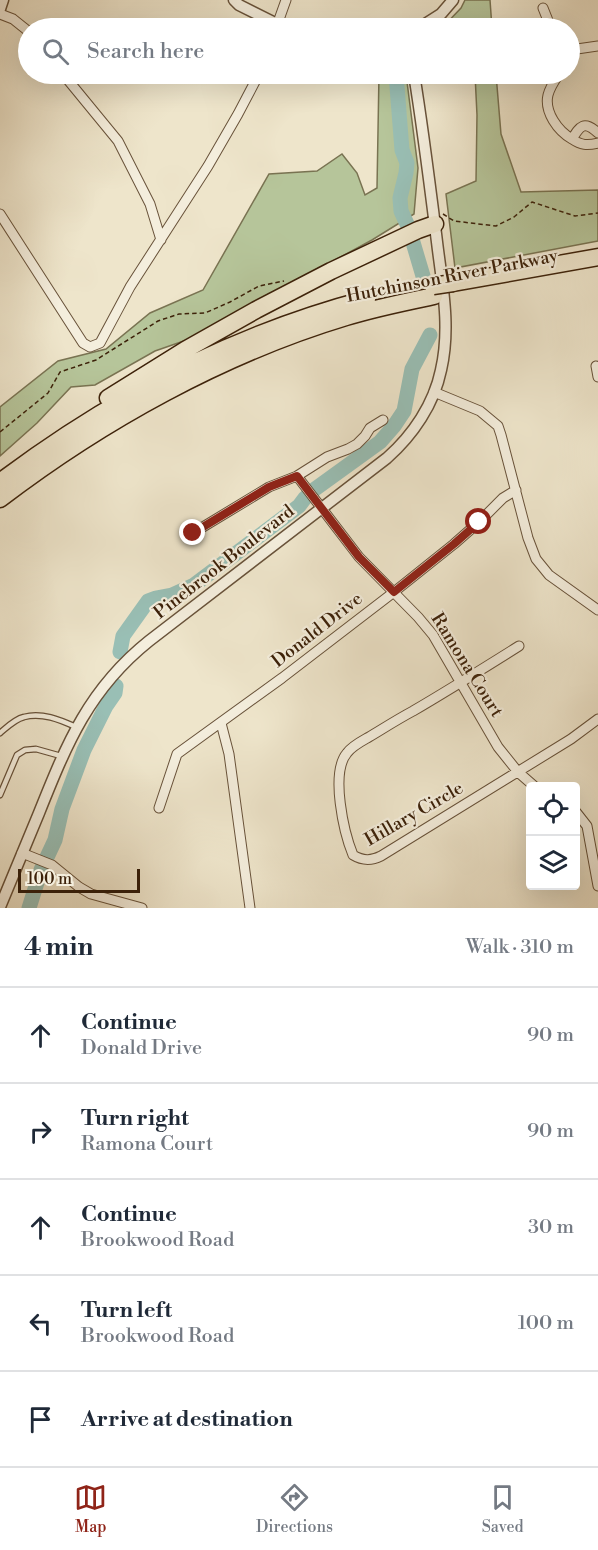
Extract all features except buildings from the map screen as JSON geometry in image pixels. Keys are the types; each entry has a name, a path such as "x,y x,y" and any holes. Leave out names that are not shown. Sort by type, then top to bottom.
{"highway":[{"path":"28,461 69,423 193,345 331,272 423,228 435,225"},
{"name":"Hutchinson River Parkway","path":"454,288 598,257"},
{"name":"Hutchinson River Parkway","path":"0,482 76,429 127,399 232,345 285,324 372,298 598,267"},
{"name":"Hutchinson River Parkway","path":"0,499 76,446 171,390 290,337 336,320 434,291"}],"street":[{"path":"0,9 3,0"},
{"path":"234,0 262,18"},
{"path":"282,18 286,0"},
{"path":"437,18 453,0"},
{"path":"543,8 547,18"},
{"path":"0,14 18,23"},
{"path":"580,49 598,46"},
{"path":"71,84 118,141 150,204 161,240"},
{"path":"0,214 83,343 90,347 100,343 129,287 208,166 254,84"},
{"name":"Pinebrook Boulevard","path":"0,907 62,756 76,727 97,696 134,653 394,451 417,424 434,392 441,372 446,337 444,302 415,84"},
{"path":"554,84 548,94 549,108 563,134 580,144 588,146 598,143"},
{"path":"572,139 582,126 587,126 598,133"},
{"path":"596,366 598,377"},
{"path":"434,392 480,411 498,426 528,538 540,566 598,610"},
{"path":"193,533 269,487 297,476 327,457 357,444 370,428 383,420"},
{"name":"Ramona Court","path":"297,476 359,557 433,635 498,747 518,772 529,782"},
{"name":"Donald Drive","path":"159,808 177,754 394,592 454,544 503,498 516,490"},
{"name":"Hillary Circle","path":"519,646 358,743 346,753 341,764 339,793 346,833 353,855 365,860 381,856 571,739 598,719"},
{"path":"221,723 229,754 250,908"},
{"path":"580,817 587,826 598,886"},
{"path":"22,853 52,865 91,894 142,908"}],"lane":[{"path":"0,733 23,717 40,716 57,719 76,727"},
{"path":"0,795 17,755 25,750 36,749 62,756"}],"green space":[{"path":"465,0 490,0 491,18 452,18"},
{"path":"379,84 407,84 418,168 414,214 372,240 201,335 155,351 95,385 71,387 37,423 0,456 0,407 58,361 106,349 150,313 203,290 269,174 317,171 342,154 357,173 365,195 377,188"},
{"path":"475,84 497,84 501,134 521,192 598,190 598,241 455,268 446,194 476,181"}],"waterway":[{"path":"397,84 402,150 407,163 400,198 401,211 407,224"},
{"path":"412,239 423,276"},
{"path":"120,652 123,636 148,601 172,595 194,585 299,506 315,489 380,442 404,411 412,369 430,335"},
{"path":"29,908 41,870 55,840 62,809 84,750 115,693 116,686"}],"route":[{"path":"193,533 269,487 297,476 359,557 394,592 479,522"}]}
